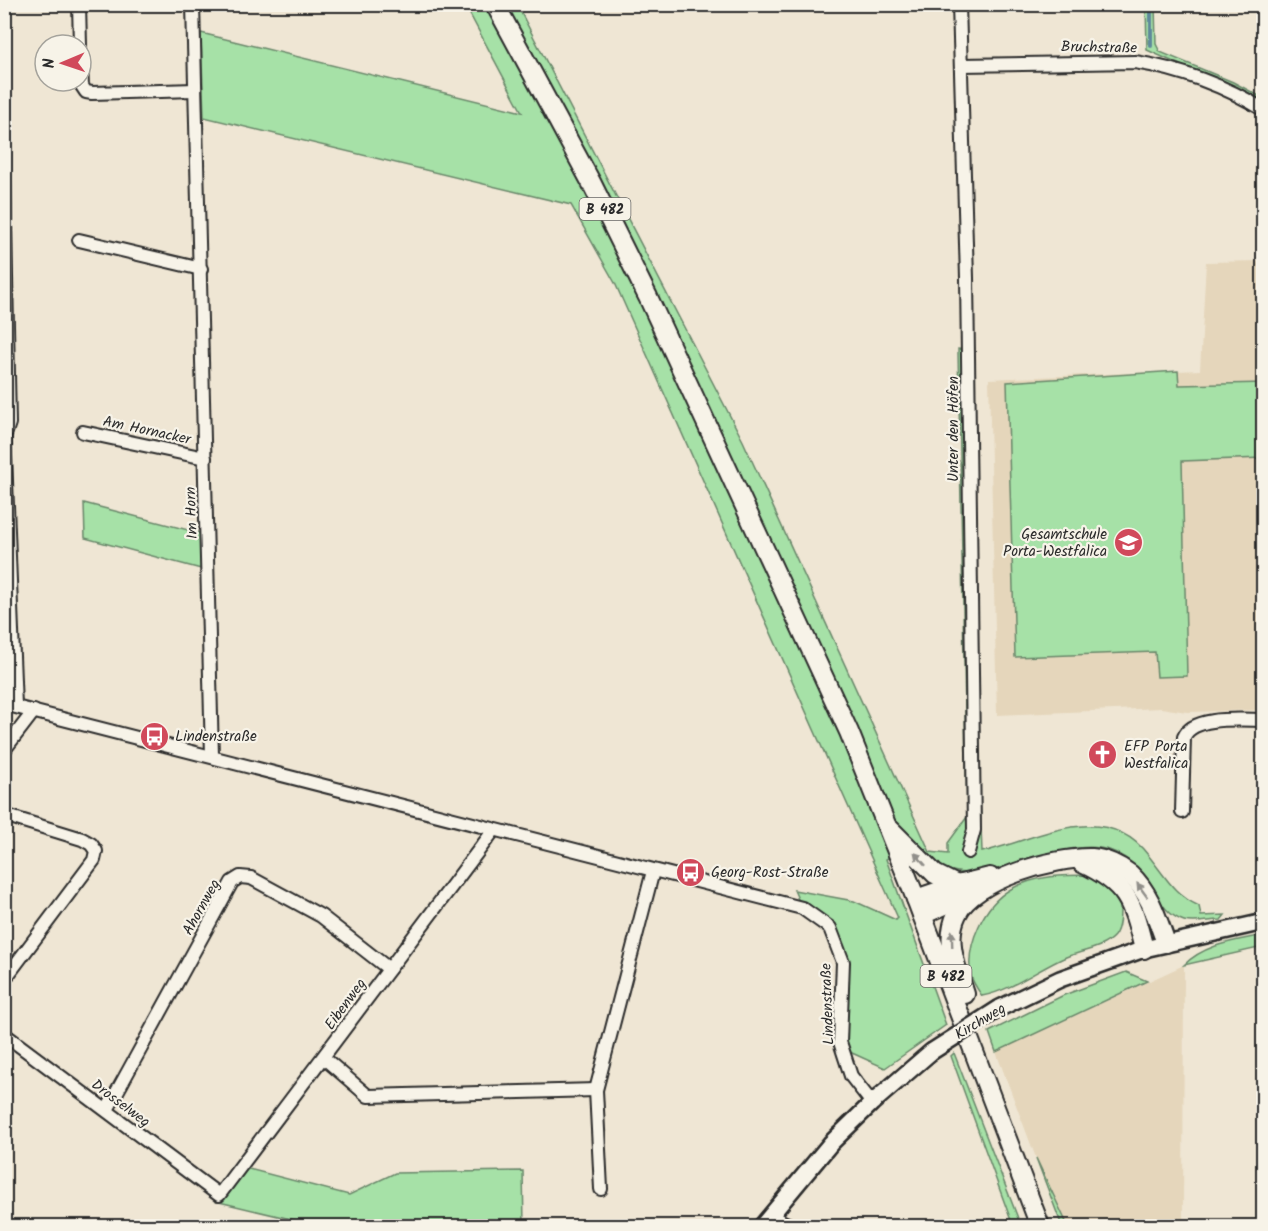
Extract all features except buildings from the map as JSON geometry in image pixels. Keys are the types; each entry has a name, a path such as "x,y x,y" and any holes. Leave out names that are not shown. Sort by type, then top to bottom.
{"main road":[{"name":"B 482","path":"495,4 591,182 658,317 849,732 919,907 1040,1227"},
{"path":"888,827 935,874 965,889"},
{"path":"919,907 965,889 1052,862 1092,858 1109,862 1129,873 1145,892 1166,943"},
{"path":"1074,860 1118,882 1129,900 1144,949"},
{"path":"965,889 952,929 951,945 967,998 969,1037"}],"street":[{"path":"79,4 80,33"},
{"name":"Im Horn","path":"193,4 212,756"},
{"name":"Unter den Höfen","path":"959,4 967,278 974,831 968,852"},
{"name":"Bruchstraße","path":"961,65 1123,60 1158,65 1191,76 1263,110"},
{"path":"93,92 195,90"},
{"path":"4,179 9,423 5,431 10,705"},
{"path":"79,240 201,269"},
{"name":"Am Hornacker","path":"83,432 205,458"},
{"name":"Lindenstraße","path":"10,705 802,908 830,928 843,962 840,1042 851,1076 872,1103"},
{"path":"4,750 34,711"},
{"path":"1182,812 1184,737 1187,729 1198,722 1263,720"},
{"path":"4,815 82,839 91,844 96,851 94,861 4,980"},
{"name":"Eibenweg","path":"219,1195 494,830"},
{"path":"601,1189 596,1090 653,871"},
{"name":"Ahornweg","path":"106,1110 232,882 240,877 250,878 321,916 389,969"},
{"name":"Kirchweg","path":"766,1221 831,1143 872,1103 931,1052 1000,1008 1060,979 1144,949 1263,922"},
{"name":"Drosselweg","path":"4,1034 219,1195"},
{"path":"324,1058 368,1096 596,1090"},
{"path":"766,1221 792,1227"}],"shaded area":[{"name":"Gesamtschule Porta-Westfalica","path":"1263,261 1263,710 1187,712 1161,708 997,715 989,379 1200,370 1206,262"},
{"path":"1184,965 1183,1226 1068,1226 1036,1158 996,1052"}],"green space":[{"path":"465,5 517,5 743,441 930,852 948,854 948,843 967,817 958,349 971,350 977,717 982,852 1069,828 1090,826 1111,829 1130,838 1148,855 1176,891 1199,906 1201,916 1225,915 1221,920 1188,922 1173,916 1139,871 1116,852 1100,848 1059,851 976,873 957,872 939,866 916,843 886,859 946,1025 885,1068 852,1053 837,1041 839,962 824,931 805,915 794,890 854,901 896,920 898,918 615,283 571,205 204,117 201,33 522,112"},
{"path":"1146,5 1155,5 1156,44 1160,52 1233,82 1263,98 1263,102 1147,50"},
{"path":"1178,371 1179,385 1264,383 1263,458 1182,461 1187,676 1157,677 1155,652 1015,657 1007,382"},
{"path":"84,503 200,533 201,569 85,538"},
{"path":"1092,875 1120,900 1119,924 1114,936 1098,947 1066,957 1015,984 982,996 971,976 971,951 985,915 1001,896 1021,884 1040,878"},
{"path":"1263,935 1263,947 1184,965 1201,952 1211,948"},
{"path":"1126,972 1147,981 996,1052 989,1032 1064,995"},
{"path":"954,1053 1021,1226 1013,1226 951,1056"},
{"path":"1036,1158 1068,1226 1062,1226"},
{"path":"241,1167 349,1195 395,1173 523,1171 524,1226 320,1226 215,1201"}],"waterway":[{"path":"1151,4 1151,46"}],"place":[{"name":"Gesamtschule Porta-Westfalica","path":"1128,543"},
{"name":"Lindenstraße","path":"154,736"},
{"name":"EFP Porta Westfalica","path":"1103,755"},
{"name":"Georg-Rost-Straße","path":"690,872"}]}
